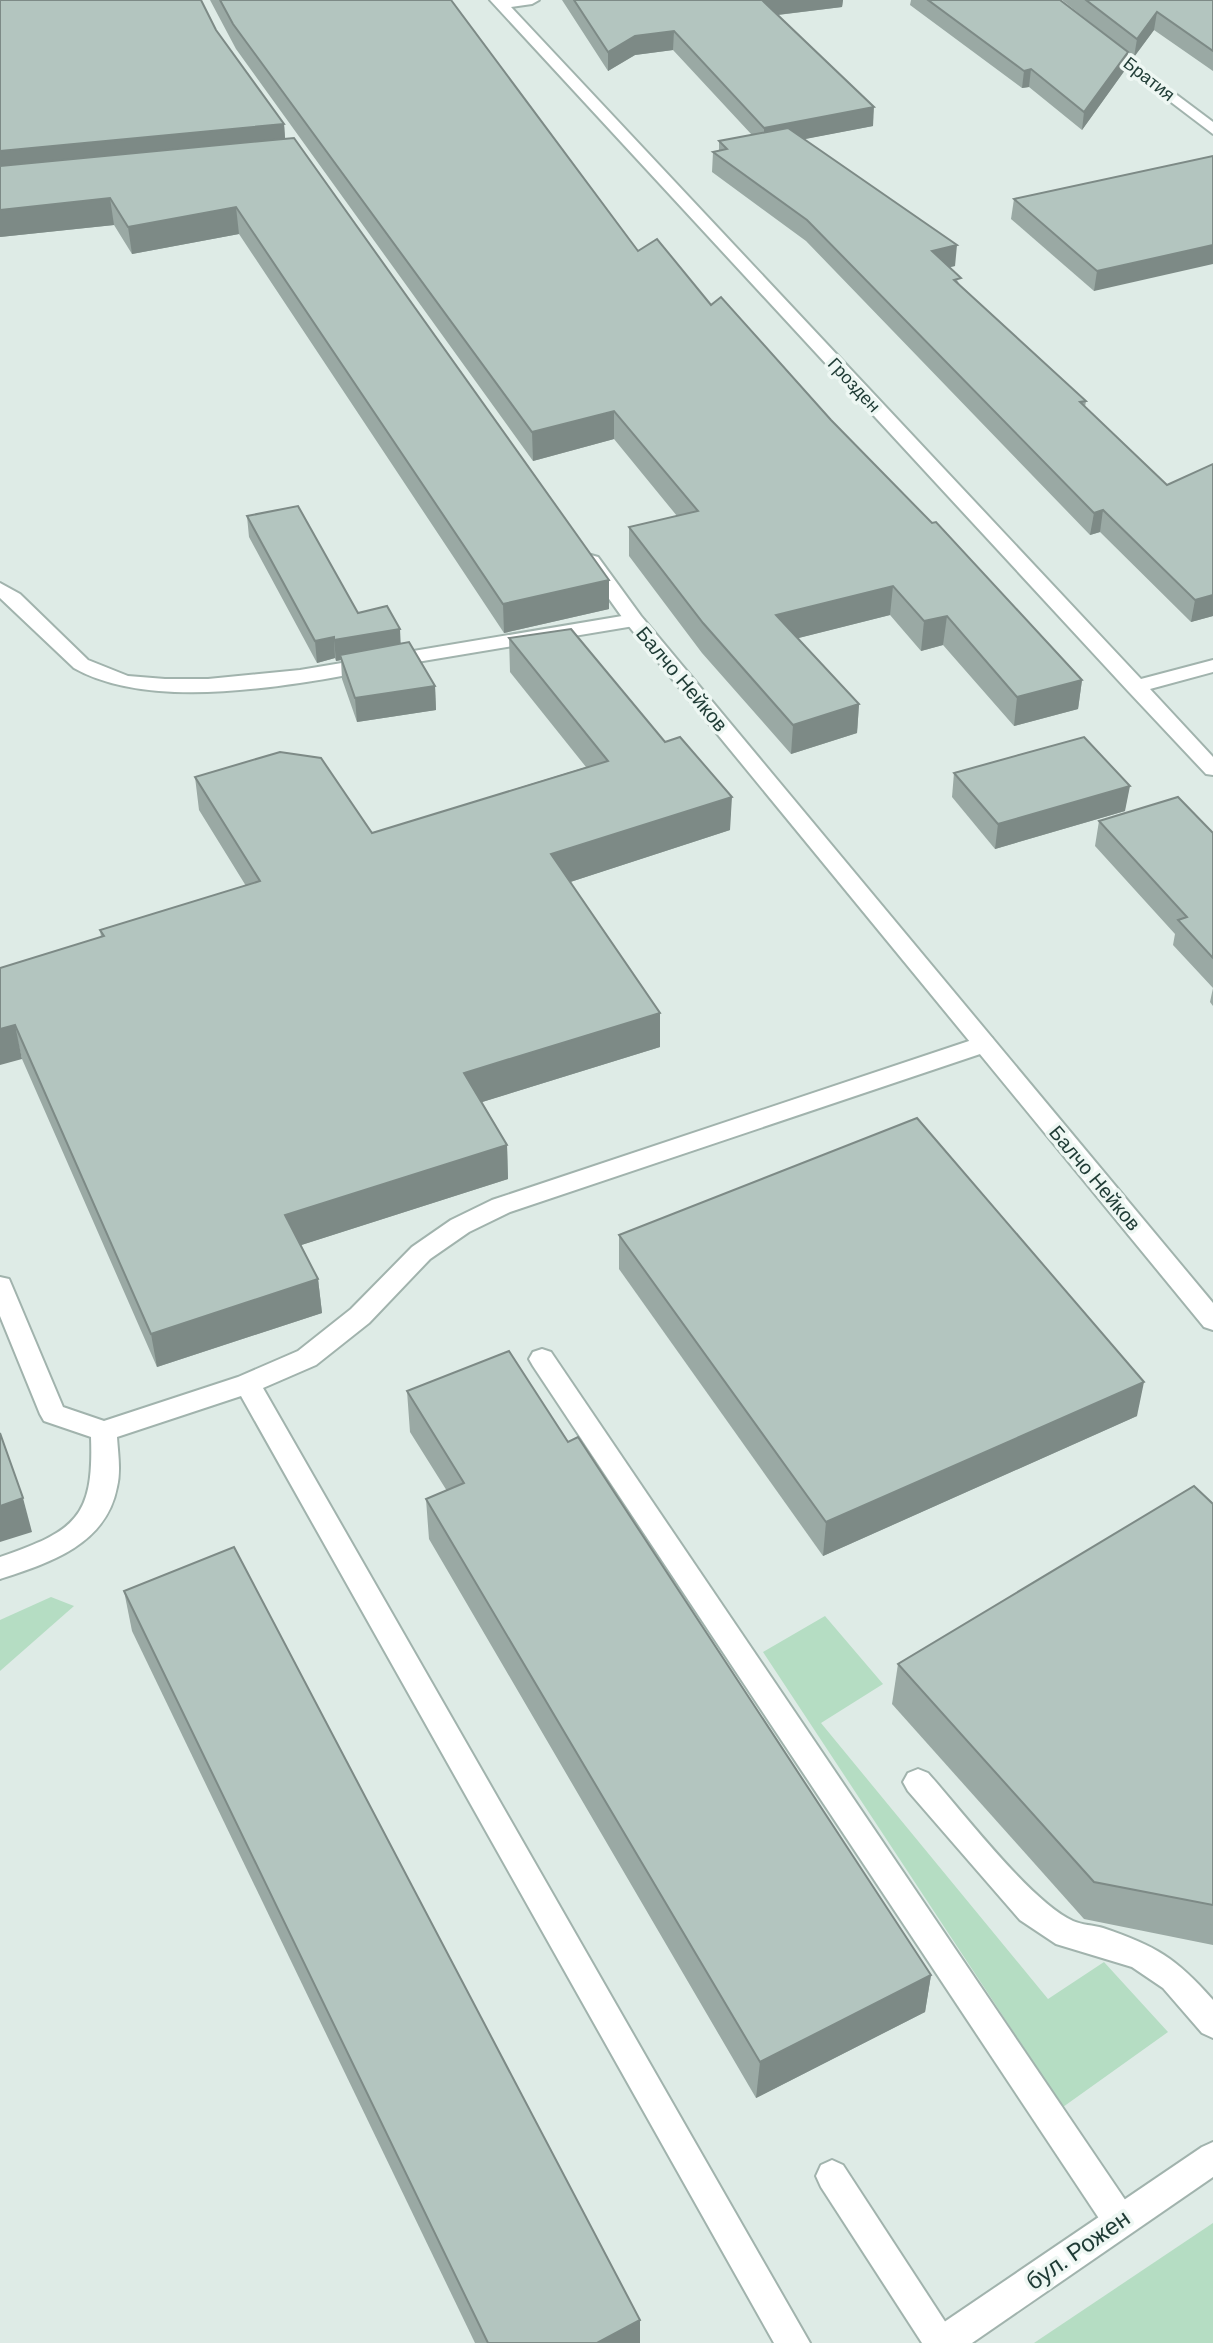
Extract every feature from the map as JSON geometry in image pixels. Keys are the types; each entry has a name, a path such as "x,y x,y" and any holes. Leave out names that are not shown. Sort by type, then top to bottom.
{"street":[{"path":"498,2 532,0"},
{"name":"Грозден","path":"498,2 1213,769"},
{"name":"Братия","path":"1083,28 1213,129"},
{"name":"Балчо Нейков","path":"579,543 634,620 1213,1320"},
{"path":"0,589 21,603 72,658 96,672 137,682 182,687 327,671 634,620"},
{"path":"1135,687 1213,666"},
{"path":"0,1286 53,1414 104,1431 247,1384 307,1358 360,1316 421,1253 460,1226 501,1206 984,1044"},
{"path":"542,1359 1120,2221"},
{"path":"247,1384 793,2343"},
{"path":"0,1568 55,1549 88,1522 104,1489 104,1431"},
{"path":"918,1782 1031,1910 1067,1934 1100,1941 1143,1957 1174,1978 1213,2023"},
{"name":"бул. Рожен","path":"942,2343 1213,2158"},
{"path":"832,2176 942,2343"}],"green space":[{"path":"51,1597 74,1606 0,1671 0,1620"},
{"path":"825,1616 883,1684 821,1723 1048,1999 1104,1962 1168,2032 1063,2107 763,1652"},
{"path":"1213,2223 1213,2343 1034,2343"}],"building":[{"path":"0,0 201,0 216,30 284,124 0,151"},
{"path":"220,0 451,0 638,251 657,239 711,305 721,297 831,420 932,523 936,522 1082,680 1017,697 947,616 924,621 893,586 776,615 859,704 793,725 703,623 629,527 698,511 614,411 532,432 233,24"},
{"path":"574,0 762,0 874,107 764,128 674,31 635,36 608,52"},
{"path":"928,0 1060,0 1128,52 1084,112 1031,69 1024,71"},
{"path":"1086,0 1213,0 1213,51 1157,12 1137,39"},
{"path":"788,128 957,245 932,251 961,278 954,280 1086,401 1080,402 1167,485 1213,464 1213,595 1195,600 1103,510 1094,513 807,220 713,152 727,149 719,141"},
{"path":"294,138 609,580 503,604 236,207 128,227 110,198 0,210 0,166"},
{"path":"1213,156 1213,245 1097,271 1014,199"},
{"path":"298,506 358,613 387,606 400,629 315,641 247,516"},
{"path":"571,629 665,742 680,737 732,797 551,854 660,1013 464,1073 507,1145 285,1215 318,1279 151,1334 15,1025 0,1029 0,968 104,936 100,930 260,881 195,777 280,752 321,758 372,833 608,761 509,638"},
{"path":"409,642 435,686 355,698 340,655"},
{"path":"1084,737 1130,786 998,824 954,773"},
{"path":"1178,797 1213,833 1213,958 1178,920 1187,917 1099,821"},
{"path":"917,1118 1144,1382 826,1522 619,1235"},
{"path":"509,1351 568,1442 578,1437 931,1975 760,2062 426,1499 464,1483 407,1391"},
{"path":"0,1433 23,1498 0,1506"},
{"path":"1194,1486 1213,1504 1213,1905 1094,1882 898,1664"},
{"path":"234,1547 640,2320 597,2343 488,2343 124,1591"}]}
